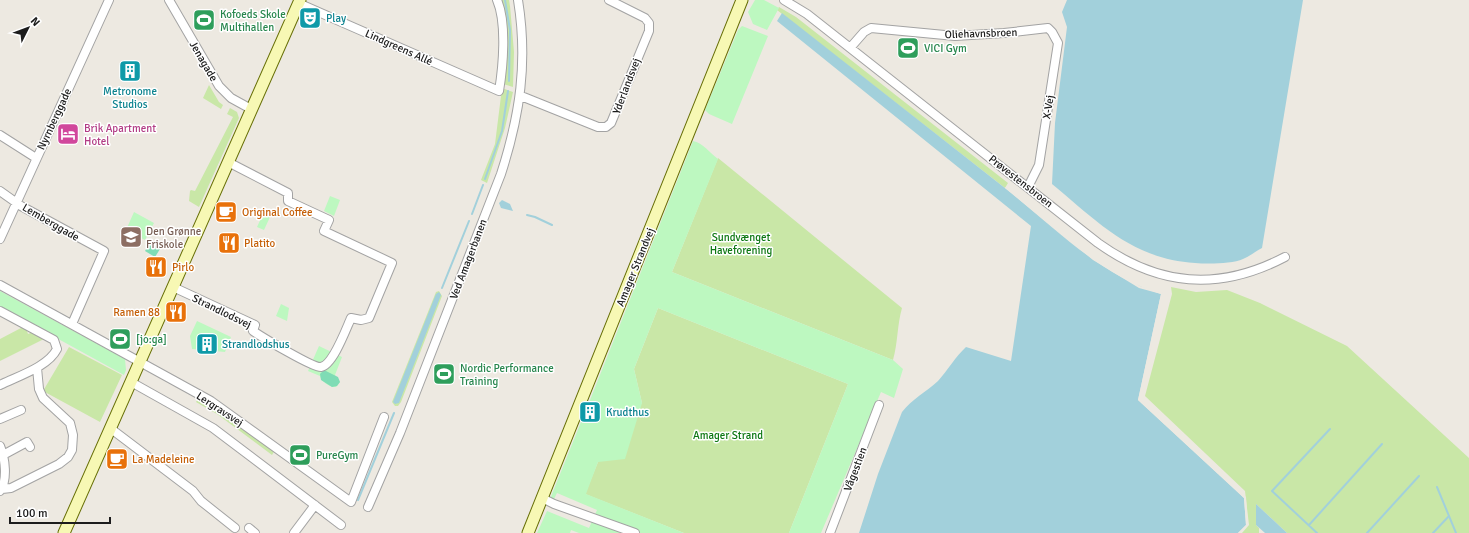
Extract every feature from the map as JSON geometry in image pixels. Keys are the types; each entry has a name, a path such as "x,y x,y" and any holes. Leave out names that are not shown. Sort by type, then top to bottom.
{"street":[{"name":"Nyrnberggade","path":"0,239 16,200 109,0"},
{"name":"Jenagade","path":"170,0 219,86 230,98 251,109"},
{"name":"Lindgreens Allé","path":"299,2 499,91 503,67 503,42 497,0"},
{"name":"Ved Amagerbanen","path":"368,508 400,433 501,174 511,141 521,96 522,50 518,0"},
{"name":"Yderlandsvej","path":"521,96 598,126 606,127 611,123 649,31 649,23 645,18 609,0"},
{"name":"Prøvestensbroen","path":"784,0 807,14 1116,256 1136,267 1179,279 1224,279 1246,274 1285,257"},
{"name":"Amager Strandvej","path":"528,533 741,1"},
{"path":"64,533 299,2"},
{"name":"Oliehavnsbroen","path":"850,48 864,32 871,28 955,36 1004,33 1048,28"},
{"name":"X-Vej","path":"1028,187 1039,165 1058,43 1056,37 1048,28"},
{"path":"0,135 36,158"},
{"name":"Strandlodsvej","path":"173,287 255,325 253,331 283,350 317,367 324,365 334,354 351,318 361,320 369,318 392,263 324,231 329,220 288,201 288,193 228,162"},
{"name":"Lemberggade","path":"0,190 16,200 21,206 104,251 72,324"},
{"name":"Lergravsvej","path":"0,285 226,410 351,502 384,417"},
{"path":"0,312 54,340 57,349 37,368 0,385"},
{"path":"0,446 3,455 4,471 1,490 11,488 59,464 68,457 72,450 73,435 70,423 43,398 39,389 37,368"},
{"name":"Lergravsvej","path":"131,382 213,428 341,524"},
{"name":"Vågestien","path":"830,533 880,405"},
{"path":"0,419 21,410"},
{"path":"110,428 193,491 201,501 235,528"},
{"path":"3,455 27,442 30,447"},
{"path":"542,498 554,504 635,533"},
{"path":"294,533 315,505"}],"green space":[{"path":"501,0 509,0 510,6 514,52 513,87 503,84 506,41"},
{"path":"755,0 764,0 779,8 767,30 753,24 748,12"},
{"path":"779,7 796,17 1008,183 1005,188 777,10"},
{"path":"742,26 768,36 732,124 709,114 705,110 738,30"},
{"path":"209,85 219,102 223,105 221,109 203,98"},
{"path":"502,88 513,92 505,128 487,183 481,180 495,144"},
{"path":"230,108 237,112 239,118 199,207 189,201 190,191 195,191 233,117 227,114"},
{"path":"693,141 703,146 718,159 672,272 893,360 903,369 894,398 881,392 821,533 789,533 848,384 658,308 634,369 642,403 625,459 598,462 586,494 684,533 579,533 571,530 570,533 537,533 547,511 589,528 597,510 557,493 553,501 550,499 583,417 592,420 596,408 588,405"},
{"name":"Sundvænget Haveforening","path":"718,158 902,308 893,360 672,272"},
{"path":"330,196 340,200 334,216 324,211"},
{"path":"134,212 154,223 145,240 126,230"},
{"path":"263,214 270,217 264,230 257,227"},
{"path":"150,243 160,249 155,257 145,251"},
{"path":"1171,287 1196,292 1227,290 1260,303 1347,346 1469,458 1469,533 1287,533 1256,504 1256,525 1259,528 1259,533 1242,533 1249,525 1245,491 1145,396 1172,294"},
{"path":"0,291 125,359 126,370 124,375 0,307"},
{"path":"439,291 442,296 401,402 398,406 395,406 392,402 436,292"},
{"path":"281,304 289,308 287,321 276,316"},
{"name":"Amager Strand","path":"658,308 848,384 789,533 684,533 585,494 598,462 642,403 634,369"},
{"path":"197,321 231,337 225,352 192,349 190,336"},
{"path":"20,324 29,330 27,331 28,334 33,332 44,339 0,361 0,339 21,328"},
{"path":"319,346 342,357 335,375 340,382 336,387 326,384 320,376 308,371"},
{"path":"69,347 122,375 100,422 43,391"},
{"path":"324,370 338,377 340,382 337,386 332,387 321,380 320,374"},
{"path":"199,397 275,450 272,455 217,414 196,402"}],"water":[{"path":"1067,0 1303,0 1262,248 1238,261 1206,264 1173,260 1153,254 1134,246 1101,225 1052,184 1055,123 1067,27 1062,12"},
{"path":"782,13 1010,192 1081,250 1119,276 1161,294 1138,400 1244,498 1246,525 1238,533 859,533 878,474 902,412 906,407 938,381 966,347 1011,361 1031,226 777,21"},
{"path":"502,200 510,204 513,211 501,208 499,203"},
{"path":"439,292 441,295 399,403 395,404 393,402 436,294"},
{"path":"1256,504 1287,533 1265,533 1256,525"}],"pier":[{"path":"1006,187 1094,258 1140,286 1163,293 1140,399 1246,497 1248,525 1241,533 1238,533 1246,525 1244,498 1138,400 1161,294 1139,288 1093,260 1005,188"}],"waterway":[{"path":"505,0 510,30 509,81"},
{"path":"485,179 502,131 508,91"},
{"path":"472,214 483,185"},
{"path":"527,215 552,225"},
{"path":"442,288 469,221"},
{"path":"358,500 394,413"},
{"path":"1317,533 1272,491 1330,429"},
{"path":"1309,525 1382,444"},
{"path":"1367,533 1419,476"},
{"path":"1437,487 1456,533"},
{"path":"1433,533 1449,516"}],"place":[{"name":"Play","path":"310,18"},
{"name":"Kofoeds Skole Multihallen","path":"204,20"},
{"name":"VICI Gym","path":"908,48"},
{"name":"Metronome Studios","path":"130,71"},
{"name":"Brik Apartment Hotel","path":"68,134"},
{"name":"Original Coffee","path":"226,212"},
{"name":"Den Grønne Friskole","path":"131,237"},
{"name":"Platito","path":"229,243"},
{"name":"Pirlo","path":"156,267"},
{"name":"Ramen 88","path":"176,312"},
{"name":"[jo:ga]","path":"120,339"},
{"name":"Strandlodshus","path":"207,344"},
{"name":"Nordic Performance Training","path":"444,374"},
{"name":"Krudthus","path":"590,412"},
{"name":"PureGym","path":"300,455"},
{"name":"La Madeleine","path":"117,459"}]}
